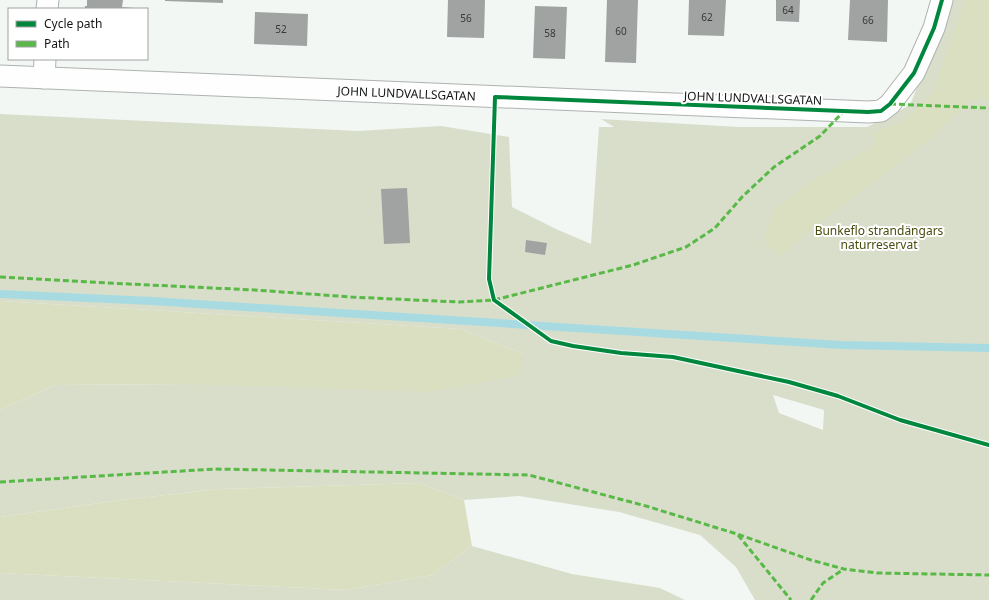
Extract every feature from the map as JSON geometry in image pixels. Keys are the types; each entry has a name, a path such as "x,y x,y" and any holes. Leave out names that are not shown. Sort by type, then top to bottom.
{"street":[{"name":"JOHN LUNDVALLSGATAN","path":"0,76 44,68 868,112 881,111 890,104 914,73 934,28 942,0"}],"green space":[{"name":"Bunkeflo strandängars naturreservat","path":"952,0 989,0 989,600 755,600 736,567 700,535 619,512 519,496 464,500 419,483 219,489 121,500 0,517 0,410 55,385 185,384 524,354 461,329 0,301 0,114 358,131 441,126 509,137 512,207 556,229 591,244 599,127 614,127 601,119 739,127 867,127 910,105","holes":["773,395 824,410 823,430 779,413"]},
{"path":"965,0 989,0 989,100 973,99 932,137 812,229 781,256 764,241 774,210 816,178 875,145 872,134 905,119 934,90"},
{"path":"0,301 461,329 524,354 518,376 428,392 185,384 55,385 0,410"},
{"path":"419,483 464,500 472,546 433,575 346,590 0,573 0,517 121,500 219,489"},
{"path":"472,546 572,574 660,588 685,600 0,600 0,573 346,590 433,575"}],"building":[{"path":"87,0 123,0 122,7 134,8 85,8 85,6 87,6"},
{"path":"223,0 223,3 165,1"},
{"path":"448,0 485,0 484,38 447,37"},
{"path":"607,0 638,0 636,63 605,62"},
{"path":"689,0 726,0 724,36 688,35"},
{"path":"776,0 800,0 799,22 776,21"},
{"path":"850,0 888,0 887,42 848,40"},
{"path":"535,6 567,7 565,59 533,58"},
{"path":"255,12 308,14 307,46 254,44"},
{"path":"407,188 410,243 384,244 381,189"},
{"path":"526,240 547,243 545,255 525,252"}],"waterway":[{"path":"0,294 152,301 841,345 989,348"}],"marked path":[{"path":"890,104 989,108"},
{"path":"0,277 255,290 351,297 459,302 494,300 633,265 686,247 715,228 742,197 774,167 820,136 843,112"},
{"path":"0,482 215,469 529,475 646,506 737,534 811,560 844,569 877,573 989,575"},
{"path":"738,535 791,600"},
{"path":"811,600 823,583 844,569"}],"cycle path":[{"path":"942,0 934,28 914,73 890,104 881,111 868,112 495,97 489,279 494,300 551,341 573,346 621,353 673,357 789,382 838,396 900,420 989,445"}]}
